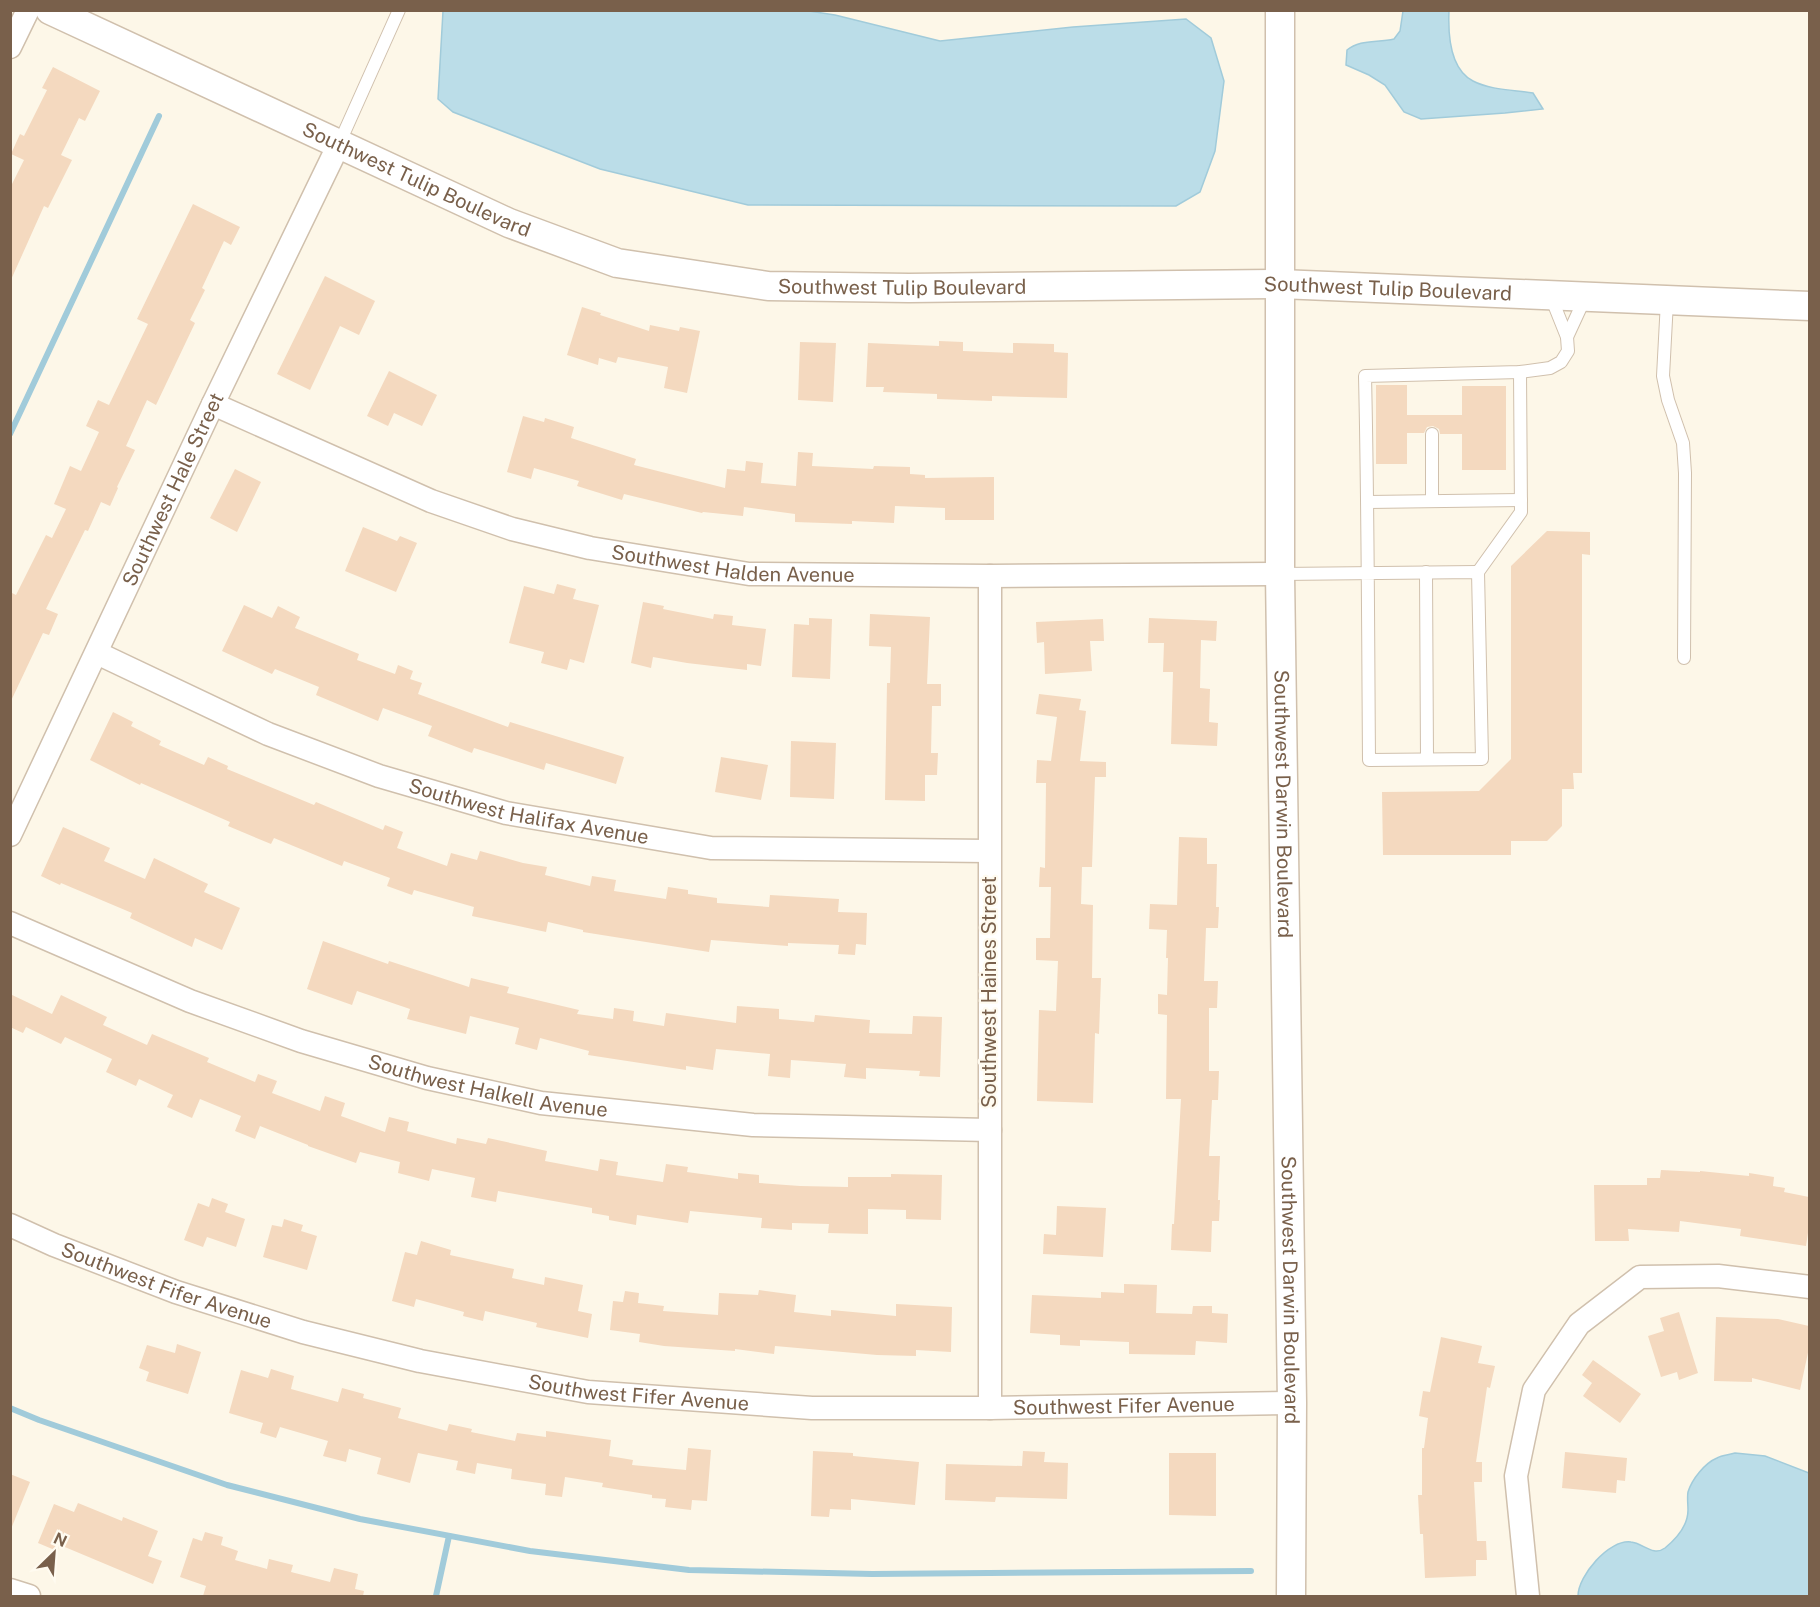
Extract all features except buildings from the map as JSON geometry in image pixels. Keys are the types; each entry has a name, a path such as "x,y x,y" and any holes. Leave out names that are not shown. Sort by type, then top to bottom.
{"street":[{"path":"10,47 28,10"},
{"name":"Southwest Tulip Boulevard","path":"50,10 509,223 617,263 768,286 909,288 1281,284 1809,306"},
{"name":"Southwest Darwin Boulevard","path":"1280,10 1280,574 1292,1403 1291,1596"},
{"name":"Southwest Hale Street","path":"10,835 213,404 339,144"},
{"name":"Southwest Halden Avenue","path":"213,404 431,501 512,529 590,548 749,574 990,576 1280,574"},
{"name":"Southwest Haines Street","path":"990,576 988,851 990,1408"},
{"name":"Southwest Halifax Avenue","path":"97,653 267,734 380,776 506,813 711,848 988,851"},
{"name":"Southwest Halkell Avenue","path":"10,923 190,1001 301,1041 427,1078 541,1103 753,1125 990,1130"},
{"name":"Southwest Fifer Avenue","path":"10,1225 54,1245 176,1292 303,1332 420,1361 588,1392 800,1407 990,1408 1292,1403"},
{"path":"1528,1596 1516,1476 1534,1390 1579,1324 1640,1277 1718,1276 1809,1287"},
{"path":"10,1590 28,1596"}],"lane":[{"path":"339,144 399,10"},
{"path":"1520,372 1521,512 1478,572 1482,759 1369,760 1365,376 1520,372 1550,368 1561,362 1568,351 1567,337 1551,296"},
{"path":"1567,337 1586,297"},
{"path":"1667,300 1663,375 1668,400 1683,443 1685,473 1684,657"},
{"path":"1432,434 1432,501"},
{"path":"1368,501 1521,500"},
{"path":"1426,572 1427,759"},
{"path":"1280,574 1478,572"}],"water":[{"path":"443,11 809,11 835,15 940,41 1073,27 1186,19 1211,38 1224,81 1215,151 1200,192 1176,206 748,205 600,169 453,112 438,99"},
{"path":"1403,11 1449,11 1452,50 1459,68 1465,75 1487,86 1533,93 1543,109 1421,119 1404,112 1385,85 1346,65 1347,50 1357,44 1394,39 1400,31"},
{"path":"1735,1453 1765,1456 1809,1473 1809,1596 1578,1596 1579,1588 1589,1569 1613,1546 1631,1542 1656,1551 1665,1548 1681,1531 1686,1521 1688,1492 1696,1477 1712,1460"}],"waterway":[{"path":"10,434 159,116"},
{"path":"10,1408 227,1485 360,1519 530,1551 689,1570 872,1574 1251,1571"},
{"path":"436,1596 449,1536"}]}
